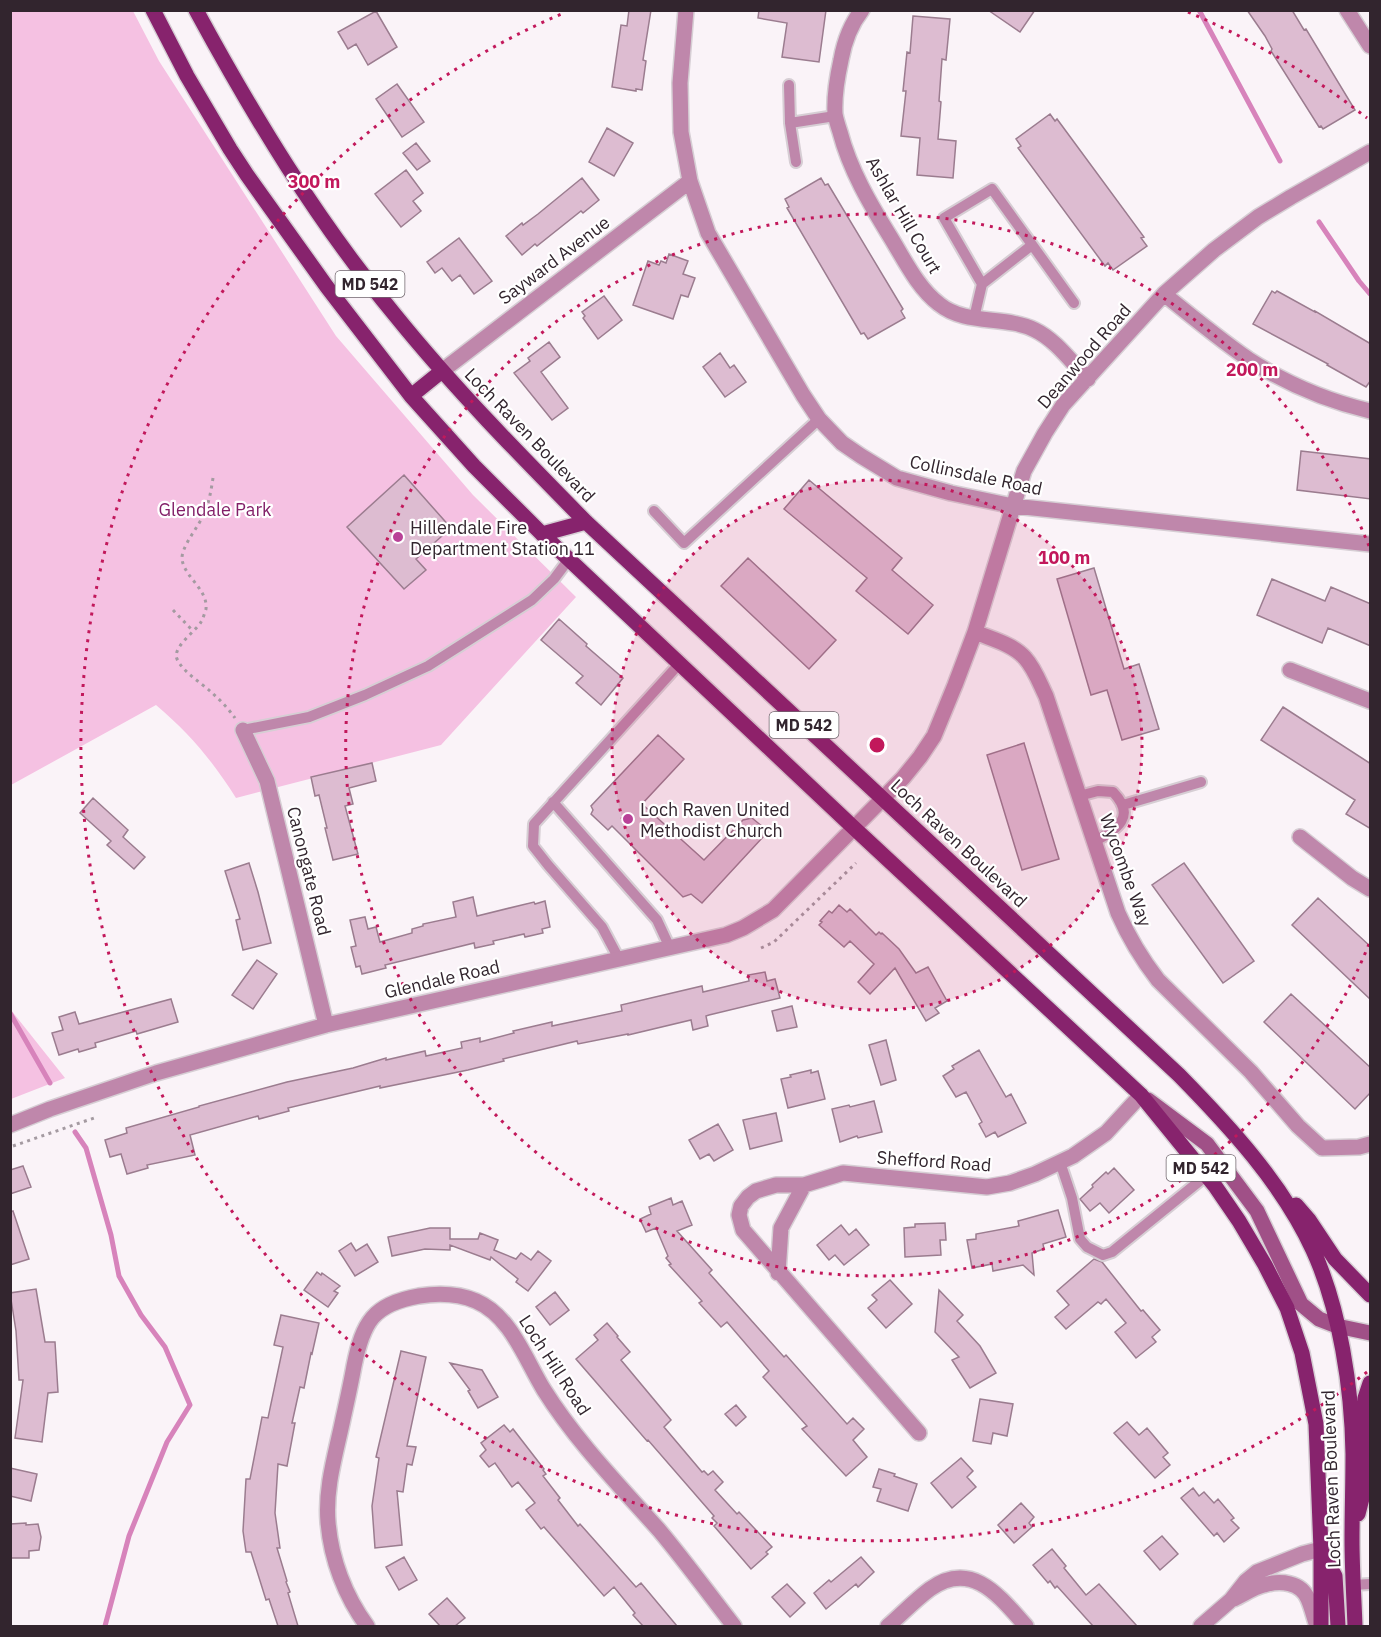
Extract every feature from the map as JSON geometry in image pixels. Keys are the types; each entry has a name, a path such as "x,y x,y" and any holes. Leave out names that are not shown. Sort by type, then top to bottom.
{"main road":[{"name":"Loch Raven Boulevard","path":"153,10 241,167 327,287 411,396 474,466 542,534 1141,1095 1207,1175 1266,1265 1287,1308 1302,1353 1316,1424 1321,1548 1321,1626"},
{"name":"Loch Raven Boulevard","path":"196,10 263,130 304,193 393,314 442,371 586,522 1179,1075 1239,1138 1267,1174 1294,1214 1313,1249 1326,1280 1349,1385 1353,1452 1352,1540 1355,1626"},
{"path":"411,396 442,371"},
{"path":"542,534 586,522"},
{"path":"1267,1174 1309,1220 1335,1259 1371,1295"},
{"path":"1352,1540 1366,1483 1365,1398 1371,1383"},
{"path":"1321,1548 1335,1576 1338,1626"}],"street":[{"name":"Collinsdale Road","path":"686,10 680,83 681,132 690,181 708,234 819,419 842,443 897,477 951,493 1013,506 1371,544"},
{"name":"Ashlar Hill Court","path":"862,10 843,47 836,83 835,116 845,153 868,201 912,273 939,304 956,314 1002,321 1035,330 1050,339 1088,379"},
{"path":"1347,10 1371,46"},
{"name":"Deanwood Road","path":"854,828 920,757 934,736 975,632 1024,471 1063,405 1164,294 1214,250 1258,217 1371,152"},
{"name":"Sayward Avenue","path":"442,371 690,181"},
{"path":"1164,294 1247,359 1277,376 1343,404 1371,411"},
{"name":"Wycombe Way","path":"975,632 1013,648 1024,657 1046,696 1118,913 1127,934 1144,962 1158,980 1251,1072 1298,1126 1322,1148 1359,1147 1371,1144"},
{"path":"1290,670 1371,701"},
{"name":"Canongate Road","path":"243,730 267,781 326,1025"},
{"name":"Glendale Road","path":"10,1125 156,1073 326,1025 726,935 759,920 773,910 854,828"},
{"path":"1300,837 1352,878 1371,889"},
{"path":"1141,1095 1207,1144 1257,1211 1300,1304 1319,1319 1337,1326 1371,1333"},
{"name":"Shefford Road","path":"919,1433 743,1230 741,1206 756,1191 765,1188 776,1185 804,1185 843,1173 987,1187 1010,1183 1060,1162 1106,1133 1141,1095"},
{"path":"778,1273 781,1228 804,1185"},
{"name":"Loch Hill Road","path":"367,1626 349,1598 341,1579 334,1559 328,1523 329,1484 357,1355 369,1321 390,1304 405,1299 447,1293 477,1302 502,1320 545,1391 570,1425 688,1565 734,1626"},
{"path":"1201,1626 1231,1600 1246,1581 1257,1572 1321,1548"},
{"path":"888,1626 941,1582 960,1578 980,1582 1007,1605 1026,1626"},
{"path":"1231,1600 1263,1585 1294,1584 1302,1589 1308,1598 1317,1626"}],"lane":[{"path":"789,85 790,123 796,162"},
{"path":"790,123 835,116"},
{"path":"982,284 944,218 993,189 1074,303"},
{"path":"974,318 982,284 1032,245"},
{"path":"654,511 684,543 819,419"},
{"path":"243,730 309,717 365,695 428,666 532,600 554,579 569,559"},
{"path":"619,959 602,927 533,846 534,824 680,663"},
{"path":"1123,805 1201,782"},
{"path":"1079,796 1098,791 1113,792 1122,802 1125,810 1114,831 1095,841"},
{"path":"553,802 657,920 670,948"},
{"path":"1060,1162 1072,1198 1080,1239 1088,1247 1103,1255 1112,1252 1207,1175"},
{"path":"1353,1585 1371,1584"}],"path":[{"path":"213,478 210,498 204,515 184,550 182,559 197,585 206,609 201,622 176,654 185,670 227,707 243,730"},
{"path":"173,610 193,631"},
{"path":"761,948 774,942 856,863"},
{"path":"13,1146 94,1118"}],"green space":[{"name":"Glendale Park","path":"11,11 133,11 159,61 336,336 473,495 576,597 441,745 236,798 200,748 156,705 11,785"},
{"path":"11,1010 65,1078 10,1099"}],"building":[{"path":"629,10 651,10 643,60 646,61 642,90 636,89 636,91 612,87 621,25 627,26"},
{"path":"759,10 826,10 819,62 782,57 787,23 758,18"},
{"path":"988,10 1035,10 1020,32"},
{"path":"1247,10 1292,10 1355,110 1323,129 1319,127"},
{"path":"376,11 397,47 368,65 356,44 348,49 338,32"},
{"path":"913,16 950,19 946,60 942,59 938,139 956,141 953,178 917,175 920,138 901,136 906,91 903,91 907,52 910,53"},
{"path":"397,84 424,122 402,137 376,99"},
{"path":"1050,114 1055,121 1057,119 1144,237 1141,238 1147,246 1113,270 1108,263 1105,266 1018,148 1021,146 1016,139"},
{"path":"607,128 633,143 614,176 589,162"},
{"path":"416,143 430,161 417,170 403,153"},
{"path":"406,170 423,193 413,201 421,211 401,227 375,194"},
{"path":"582,178 599,200 522,255 506,236 538,214"},
{"path":"821,178 825,185 828,184 903,309 901,311 905,318 868,339 864,333 861,334 787,208 789,207 785,199"},
{"path":"459,238 492,281 474,294 460,275 452,281 442,268 435,273 427,262"},
{"path":"669,254 688,261 683,274 695,278 688,297 681,295 673,319 633,305 648,261 659,265 661,261 666,263"},
{"path":"1272,291 1275,293 1277,291 1315,311 1371,344 1371,380 1366,387 1253,324"},
{"path":"604,296 622,320 598,339 583,318 585,316 582,312"},
{"path":"549,342 560,357 541,372 568,408 552,420 514,373 530,361 528,358"},
{"path":"720,353 730,368 734,365 746,382 725,397 703,367"},
{"path":"1301,451 1371,459 1371,499 1297,490"},
{"name":"Hillendale Fire Department Station 11","path":"404,475 451,528 416,559 426,570 404,589 347,527"},
{"path":"809,480 902,558 892,570 933,605 908,634 856,591 867,578 784,509"},
{"path":"748,558 836,640 809,669 721,586"},
{"path":"1094,568 1124,669 1139,664 1159,729 1122,740 1107,690 1091,695 1057,579"},
{"path":"1272,579 1325,601 1331,587 1371,604 1371,646 1328,628 1322,643 1257,615"},
{"path":"559,619 623,678 601,705 576,683 583,676 541,640"},
{"path":"1283,707 1371,764 1371,829 1346,814 1355,800 1261,740"},
{"name":"Loch Raven United Methodist Church","path":"658,735 684,759 642,804 704,860 743,820 752,818 763,827 763,837 702,903 691,894 683,897 612,826 608,830 591,814 593,810 591,806"},
{"path":"1024,743 1059,859 1022,870 987,755"},
{"path":"372,763 376,781 349,788 353,804 345,806 358,854 333,860 319,795 315,796 311,777"},
{"path":"93,798 128,830 123,837 145,857 134,869 107,845 111,841 80,813"},
{"path":"249,863 271,943 243,950 236,920 240,919 225,871"},
{"path":"1184,863 1254,961 1223,983 1152,885"},
{"path":"473,897 477,916 545,901 550,927 542,929 543,933 525,937 524,934 475,948 474,943 385,965 386,968 362,974 360,966 356,967 351,947 356,946 350,920 365,917 368,929 376,927 380,942 412,933 412,929 423,926 423,924 456,917 453,902"},
{"path":"1318,898 1371,947 1371,1000 1292,925"},
{"path":"839,905 847,912 850,909 876,935 879,932 882,933 899,949 916,973 928,967 947,1001 935,1008 939,1013 926,1021 895,968 870,994 858,982 874,964 850,941 844,947 819,925 829,911 832,913"},
{"path":"257,960 277,974 253,1009 232,995"},
{"path":"765,972 767,981 775,979 780,998 706,1016 708,1026 693,1030 691,1020 628,1035 578,1044 577,1041 468,1070 380,1088 380,1086 288,1108 289,1111 259,1119 258,1116 190,1135 195,1155 147,1165 148,1168 127,1174 121,1154 110,1157 105,1140 127,1133 126,1128 287,1082 353,1068 386,1058 386,1060 425,1051 426,1056 462,1048 461,1042 480,1038 480,1042 552,1022 552,1026 622,1011 621,1005 702,986 703,992 749,981 748,975"},
{"path":"1291,994 1371,1068 1371,1092 1355,1109 1264,1022"},
{"path":"171,999 178,1022 137,1034 136,1031 95,1043 96,1047 79,1052 78,1049 59,1055 52,1033 63,1030 59,1017 75,1012 79,1024"},
{"path":"792,1006 797,1027 777,1031 772,1011"},
{"path":"886,1040 896,1080 881,1085 869,1045"},
{"path":"979,1050 1006,1097 1011,1094 1026,1123 998,1137 995,1132 986,1137 979,1124 982,1122 966,1092 956,1097 943,1076 954,1069 952,1066"},
{"path":"811,1070 811,1073 818,1071 825,1099 788,1108 781,1079"},
{"path":"874,1101 882,1132 858,1138 857,1136 840,1142 832,1109"},
{"path":"776,1113 782,1141 750,1149 743,1120"},
{"path":"718,1124 733,1150 714,1161 709,1154 700,1159 689,1140"},
{"path":"23,1166 31,1187 10,1194 10,1170"},
{"path":"1114,1168 1134,1190 1109,1213 1100,1203 1090,1211 1080,1199 1106,1172 1108,1174"},
{"path":"671,1198 673,1205 682,1201 692,1225 677,1231 712,1270 709,1273 847,1424 853,1418 864,1429 853,1440 867,1457 846,1476 802,1429 807,1426 763,1377 769,1371 727,1322 721,1327 699,1303 702,1301 669,1265 671,1264 666,1258 668,1256 656,1228 646,1232 640,1219 651,1214 649,1207"},
{"path":"1058,1210 1066,1237 1043,1244 1044,1249 1032,1253 1034,1275 1023,1265 993,1271 992,1264 972,1268 967,1240 976,1239 976,1234 1019,1226 1018,1221"},
{"path":"13,1211 29,1259 10,1265 10,1212"},
{"path":"945,1223 946,1240 940,1240 941,1255 905,1257 904,1228 915,1227 915,1224"},
{"path":"841,1225 849,1235 856,1229 869,1245 844,1265 835,1255 829,1260 817,1245"},
{"path":"430,1228 450,1228 450,1239 478,1239 480,1233 498,1240 494,1250 516,1259 521,1253 531,1260 538,1251 551,1261 528,1291 516,1282 518,1279 491,1257 490,1260 450,1245 450,1250 425,1249 392,1256 388,1237"},
{"path":"351,1243 356,1251 367,1244 378,1262 355,1276 339,1251"},
{"path":"1094,1259 1102,1262 1141,1311 1143,1310 1160,1330 1152,1337 1156,1342 1136,1358 1115,1332 1126,1323 1106,1299 1101,1304 1098,1302 1066,1329 1055,1317 1069,1305 1057,1291"},
{"path":"317,1272 340,1286 334,1291 338,1293 328,1307 304,1290"},
{"path":"890,1280 912,1304 886,1328 868,1308 877,1300 872,1295"},
{"path":"36,1289 45,1342 55,1342 58,1392 48,1393 42,1442 15,1438 23,1380 19,1380 16,1331 10,1293"},
{"path":"939,1290 963,1315 957,1321 980,1346 996,1373 970,1388 952,1360 959,1357 935,1332"},
{"path":"555,1292 569,1310 550,1325 536,1307"},
{"path":"281,1315 319,1323 304,1388 300,1387 292,1423 295,1423 287,1466 278,1464 275,1513 280,1548 277,1548 298,1626 278,1626 269,1599 266,1600 251,1552 246,1552 243,1531 246,1479 250,1479 262,1417 268,1418 283,1347 274,1345"},
{"path":"607,1323 630,1352 621,1360 671,1420 664,1427 702,1472 708,1475 713,1471 723,1482 715,1490 772,1547 766,1552 768,1554 751,1569 714,1526 717,1523 712,1518 714,1516 576,1359 598,1340 594,1335"},
{"path":"401,1351 426,1357 407,1446 416,1447 412,1465 407,1464 403,1492 397,1491 402,1545 375,1548 372,1506 379,1458 376,1457"},
{"path":"450,1363 482,1370 498,1397 478,1408 468,1391 470,1390"},
{"path":"980,1399 1013,1404 1007,1436 993,1433 991,1444 973,1441"},
{"path":"736,1405 746,1417 736,1426 725,1414"},
{"path":"1127,1422 1139,1435 1147,1428 1168,1453 1163,1457 1170,1465 1155,1478 1114,1433"},
{"path":"504,1425 510,1432 513,1429 544,1469 546,1474 543,1476 578,1526 580,1524 636,1587 641,1583 677,1626 643,1626 614,1587 604,1596 544,1527 541,1529 526,1510 535,1503 518,1482 512,1487 495,1463 489,1467 480,1456 486,1450 481,1443"},
{"path":"961,1458 973,1471 967,1477 976,1487 952,1508 931,1483"},
{"path":"10,1468 37,1474 31,1501 10,1496"},
{"path":"879,1469 917,1484 908,1511 877,1501 881,1489 873,1487"},
{"path":"1193,1488 1199,1496 1204,1492 1214,1503 1218,1499 1234,1518 1231,1520 1239,1528 1224,1542 1217,1533 1214,1536 1181,1498"},
{"path":"1021,1503 1034,1517 1029,1523 1032,1527 1014,1543 998,1525"},
{"path":"26,1523 26,1525 38,1524 41,1537 39,1550 29,1551 29,1558 10,1558 10,1524"},
{"path":"1162,1536 1178,1554 1160,1570 1144,1551"},
{"path":"1052,1549 1086,1595 1099,1584 1137,1626 1093,1626 1057,1586 1055,1588 1050,1581 1048,1583 1033,1565"},
{"path":"404,1557 417,1580 399,1590 386,1567"},
{"path":"861,1557 874,1572 858,1587 856,1584 826,1609 814,1593"},
{"path":"787,1584 805,1603 790,1617 772,1597"},
{"path":"447,1598 465,1618 455,1626 440,1626 429,1614"}],"waterway":[{"path":"1199,10 1280,161"},
{"path":"1319,222 1370,294"},
{"path":"10,1013 50,1083"},
{"path":"75,1132 86,1148 111,1235 119,1276 141,1315 165,1347 190,1405 167,1442 129,1536 105,1626"}],"place":[{"name":"Hillendale Fire Department Station 11","path":"398,537"},
{"name":"Loch Raven United Methodist Church","path":"628,819"}]}
